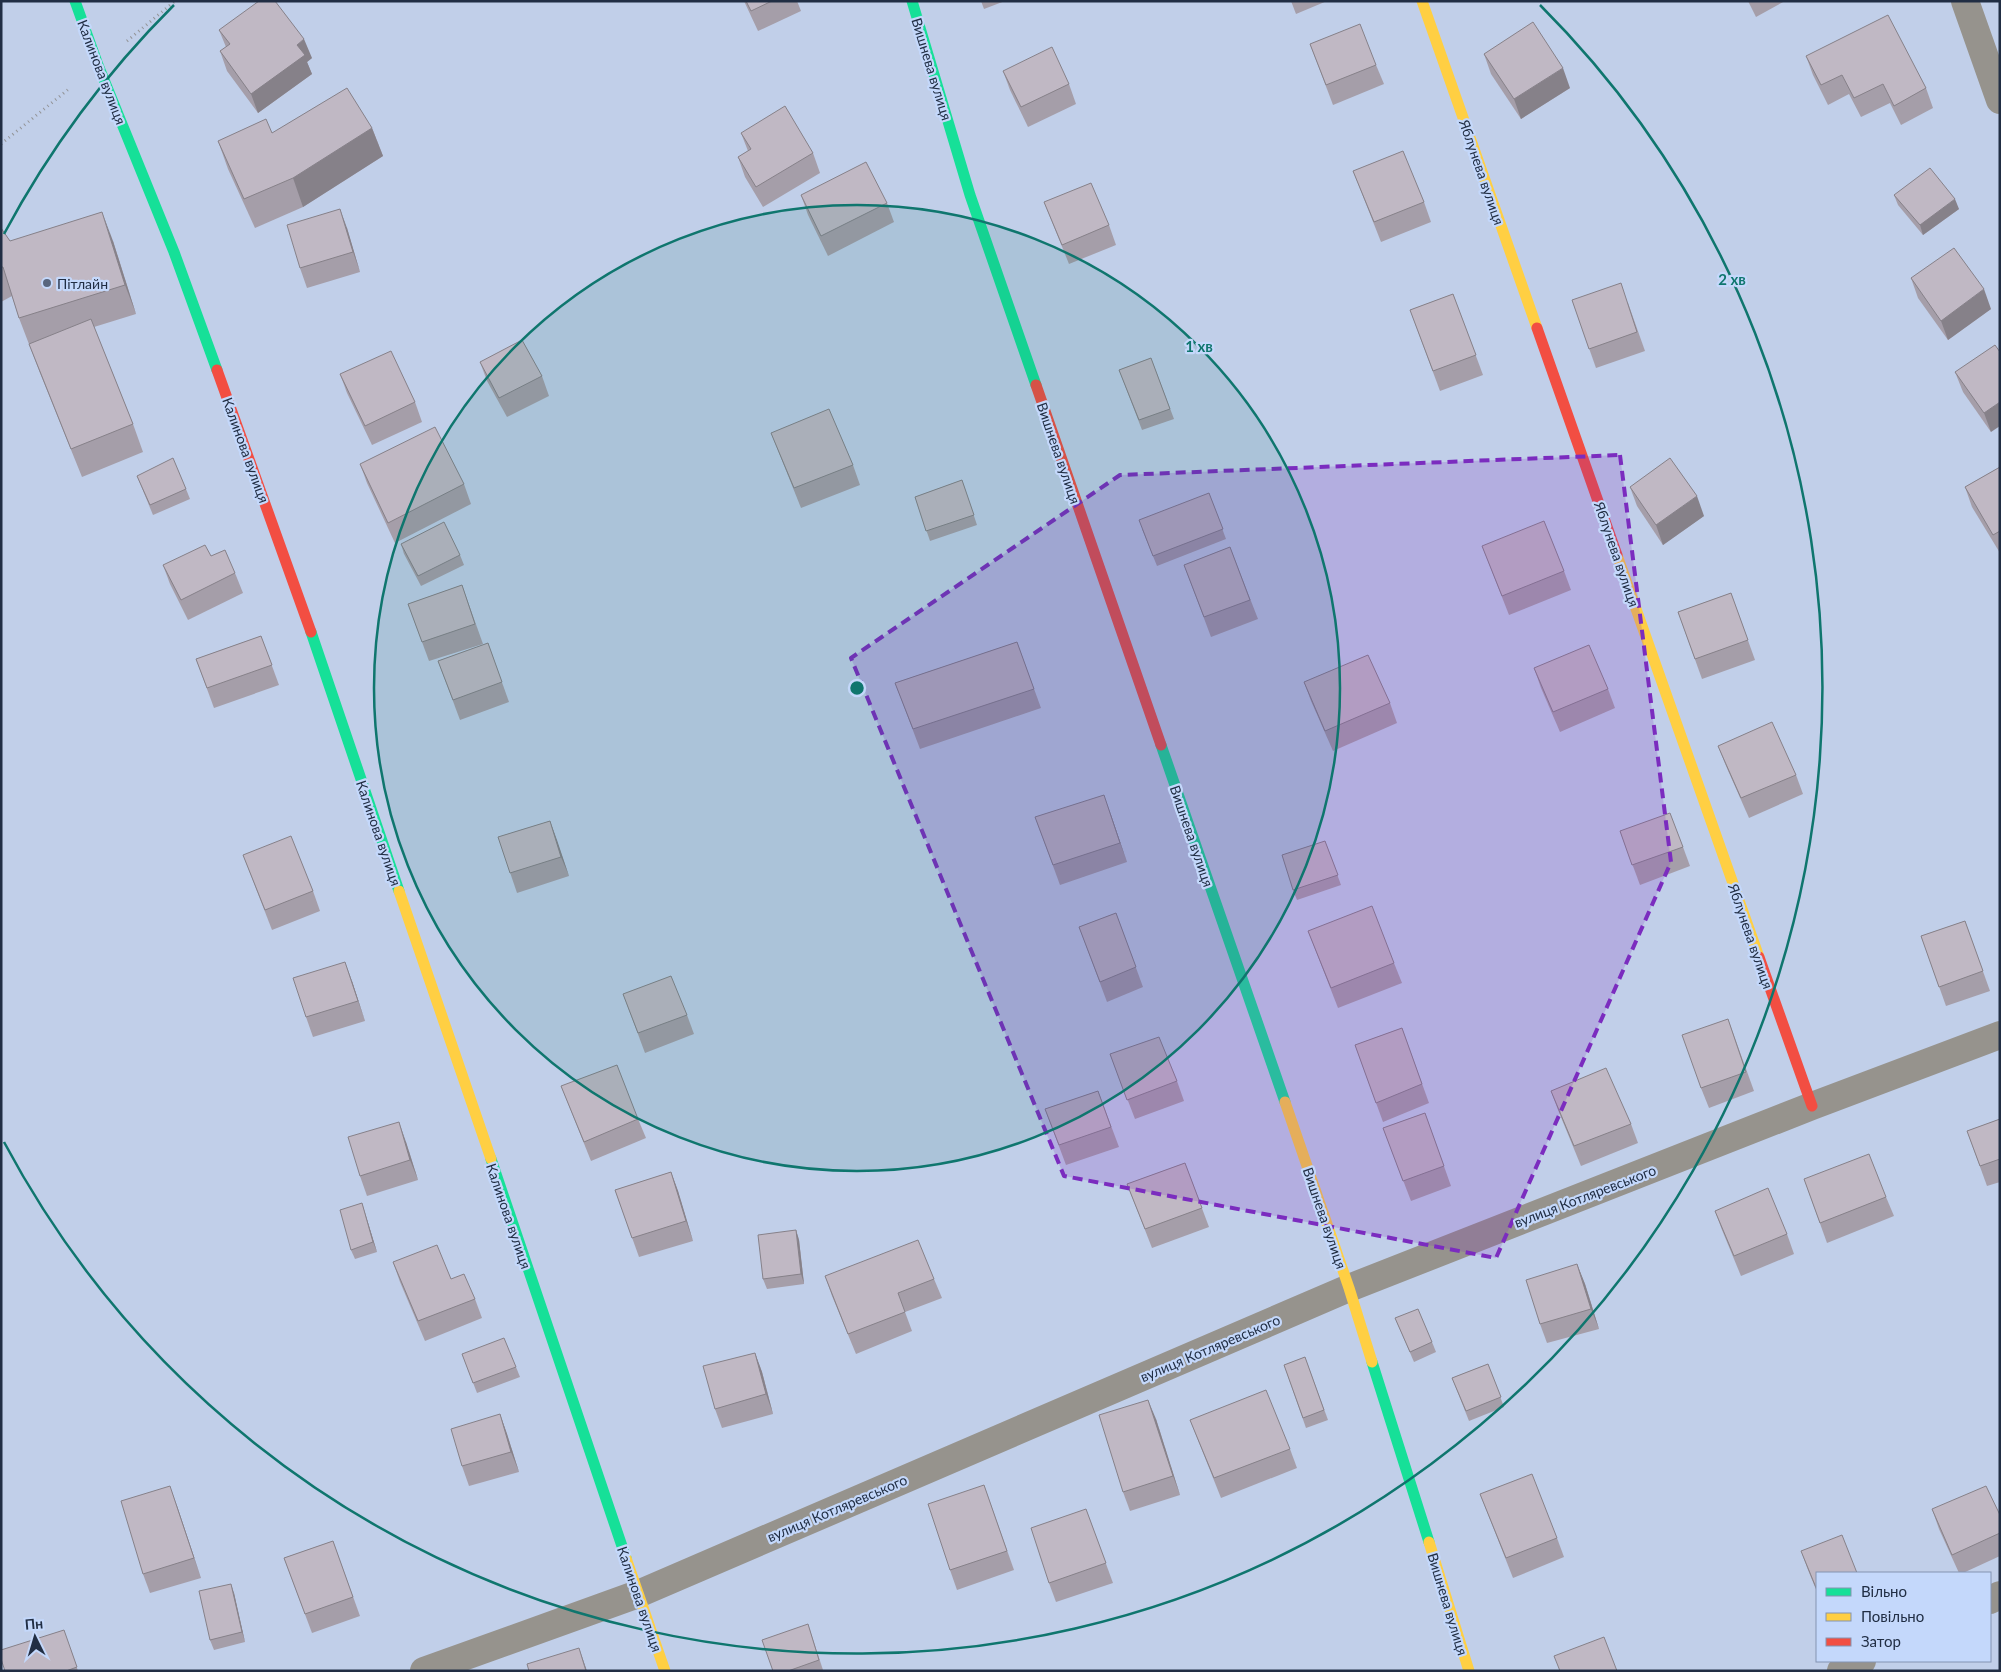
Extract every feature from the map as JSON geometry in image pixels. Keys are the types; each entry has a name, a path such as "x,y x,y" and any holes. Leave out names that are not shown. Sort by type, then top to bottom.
{"street":[{"name":"Калинова вулиця","path":"75,1 98,66 174,252 285,555 665,1671"},
{"name":"Вишнева вулиця","path":"912,1 970,196 1349,1288 1470,1671"},
{"name":"Яблунева вулиця","path":"1422,1 1812,1106"},
{"path":"1965,1 2000,100"},
{"name":"вулиця Котляревського","path":"424,1671 638,1594 1349,1288 1812,1106 2000,1035"},
{"path":"1841,1671 1860,1662"}],"highlighted area":[{"path":"1620,455 1671,862 1496,1258 1064,1176 851,658 1120,475"}],"building":[{"path":"259,1 275,1 304,39 297,45 305,55 251,94 220,51 230,44 219,30"},
{"path":"746,1 772,1 751,11"},
{"path":"1888,15 1926,88 1894,106 1883,84 1854,98 1842,75 1821,85 1806,56"},
{"path":"1533,22 1563,68 1514,99 1484,54"},
{"path":"1360,24 1376,65 1326,85 1310,44"},
{"path":"1052,47 1069,84 1021,107 1003,71"},
{"path":"347,88 372,128 293,178 244,199 218,141 266,119 272,133"},
{"path":"785,106 813,153 756,187 738,157 751,149 741,133"},
{"path":"1403,151 1424,202 1374,222 1353,171"},
{"path":"866,162 887,203 821,236 801,195"},
{"path":"1930,168 1955,199 1920,225 1894,195"},
{"path":"1091,183 1109,225 1062,245 1044,202"},
{"path":"340,209 353,252 300,268 287,225"},
{"path":"102,212 125,285 19,318 3,267 1,267 1,228 10,241"},
{"path":"1954,248 1984,289 1941,321 1911,278"},
{"path":"1621,283 1637,332 1589,349 1572,300"},
{"path":"1453,294 1476,355 1433,371 1410,310"},
{"path":"91,319 133,424 71,449 29,344"},
{"path":"522,340 542,376 499,398 480,362"},
{"path":"1995,345 2000,352 2000,402 1984,413 1955,372"},
{"path":"391,351 415,402 365,426 340,374"},
{"path":"1151,358 1170,409 1139,420 1119,370"},
{"path":"829,409 853,465 794,488 771,433"},
{"path":"435,427 464,484 388,523 360,464"},
{"path":"173,458 186,489 150,505 137,476"},
{"path":"1670,458 1697,496 1656,525 1630,487"},
{"path":"2000,467 2000,531 1993,535 1965,487"},
{"path":"962,480 974,515 926,531 915,497"},
{"path":"1209,493 1223,529 1153,556 1139,520"},
{"path":"1544,521 1564,571 1502,596 1482,546"},
{"path":"444,522 460,555 418,576 401,544"},
{"path":"205,545 211,556 225,550 235,573 181,600 163,565"},
{"path":"1230,547 1250,600 1204,617 1184,565"},
{"path":"462,585 475,624 422,642 408,604"},
{"path":"1731,593 1748,640 1695,659 1678,612"},
{"path":"261,636 272,665 207,688 196,659"},
{"path":"1017,642 1034,689 913,729 895,683"},
{"path":"488,643 502,682 453,700 438,661"},
{"path":"1589,645 1608,689 1553,712 1534,668"},
{"path":"1368,655 1390,703 1325,731 1304,682"},
{"path":"1772,722 1796,775 1741,798 1718,746"},
{"path":"1104,795 1120,843 1053,865 1035,817"},
{"path":"1670,813 1683,847 1632,865 1620,831"},
{"path":"550,821 561,857 510,873 498,837"},
{"path":"291,836 313,891 265,910 243,855"},
{"path":"1325,841 1338,875 1293,890 1282,855"},
{"path":"1372,906 1394,963 1331,988 1308,931"},
{"path":"1116,913 1136,967 1100,982 1079,927"},
{"path":"1965,921 1983,971 1939,987 1921,936"},
{"path":"345,962 358,1001 306,1017 293,978"},
{"path":"671,976 687,1015 638,1033 623,994"},
{"path":"1728,1019 1746,1072 1701,1088 1682,1035"},
{"path":"1402,1028 1422,1084 1376,1103 1355,1045"},
{"path":"1159,1037 1177,1081 1127,1100 1110,1054"},
{"path":"617,1065 638,1119 584,1142 561,1086"},
{"path":"1606,1068 1631,1124 1574,1146 1551,1091"},
{"path":"1098,1091 1111,1127 1059,1145 1045,1109"},
{"path":"1425,1113 1444,1166 1403,1181 1383,1128"},
{"path":"2000,1119 2000,1159 1980,1166 1967,1131"},
{"path":"399,1122 410,1160 360,1176 348,1137"},
{"path":"1869,1154 1886,1197 1820,1223 1804,1179"},
{"path":"1185,1163 1202,1208 1145,1229 1127,1184"},
{"path":"671,1172 686,1221 632,1238 615,1190"},
{"path":"1768,1188 1787,1234 1734,1256 1715,1211"},
{"path":"362,1203 373,1242 351,1250 340,1210"},
{"path":"796,1230 801,1274 763,1279 758,1235"},
{"path":"918,1240 934,1279 898,1293 905,1312 848,1334 825,1276"},
{"path":"437,1245 451,1279 464,1274 475,1299 418,1321 393,1262"},
{"path":"1577,1264 1591,1309 1540,1324 1526,1280"},
{"path":"1418,1309 1432,1342 1410,1352 1395,1318"},
{"path":"504,1338 516,1367 473,1383 462,1354"},
{"path":"755,1353 766,1394 715,1409 703,1366"},
{"path":"1305,1357 1324,1410 1303,1418 1284,1365"},
{"path":"1488,1364 1501,1397 1466,1411 1452,1378"},
{"path":"1266,1390 1290,1449 1214,1478 1190,1420"},
{"path":"1148,1400 1173,1476 1123,1492 1099,1415"},
{"path":"500,1414 511,1452 462,1466 451,1429"},
{"path":"1532,1474 1557,1538 1506,1558 1480,1494"},
{"path":"984,1485 1007,1551 950,1570 928,1504"},
{"path":"170,1486 194,1558 143,1574 121,1501"},
{"path":"1986,1486 2000,1515 2000,1533 1952,1555 1932,1509"},
{"path":"1086,1509 1106,1563 1049,1583 1031,1528"},
{"path":"1842,1535 1857,1572 1816,1572 1816,1588 1801,1551"},
{"path":"333,1541 353,1597 305,1614 284,1558"},
{"path":"231,1584 242,1632 210,1640 199,1591"},
{"path":"808,1624 819,1660 788,1671 773,1671 762,1640"},
{"path":"64,1630 77,1667 66,1671 5,1671 1,1659 1,1650"},
{"path":"1604,1637 1617,1671 1560,1671 1554,1656"},
{"path":"579,1648 586,1671 529,1671 527,1664"}],"traffic: fast":[{"path":"75,1 98,65 174,252 217,370"},
{"path":"912,1 970,195 1036,385"},
{"path":"311,632 399,891"},
{"path":"1161,745 1285,1102"},
{"path":"491,1159 626,1558"},
{"path":"1372,1362 1429,1542"}],"traffic: slow":[{"path":"1422,1 1537,328"},
{"path":"1617,555 1759,957"},
{"path":"399,891 491,1159"},
{"path":"1285,1102 1349,1288 1372,1362"},
{"path":"1429,1542 1469,1671"},
{"path":"626,1558 665,1671"}],"traffic: jam":[{"path":"1537,328 1617,555"},
{"path":"217,370 311,632"},
{"path":"1036,385 1161,745"},
{"path":"1759,957 1812,1106"}],"place":[{"name":"Пітлайн","path":"47,283"}]}
